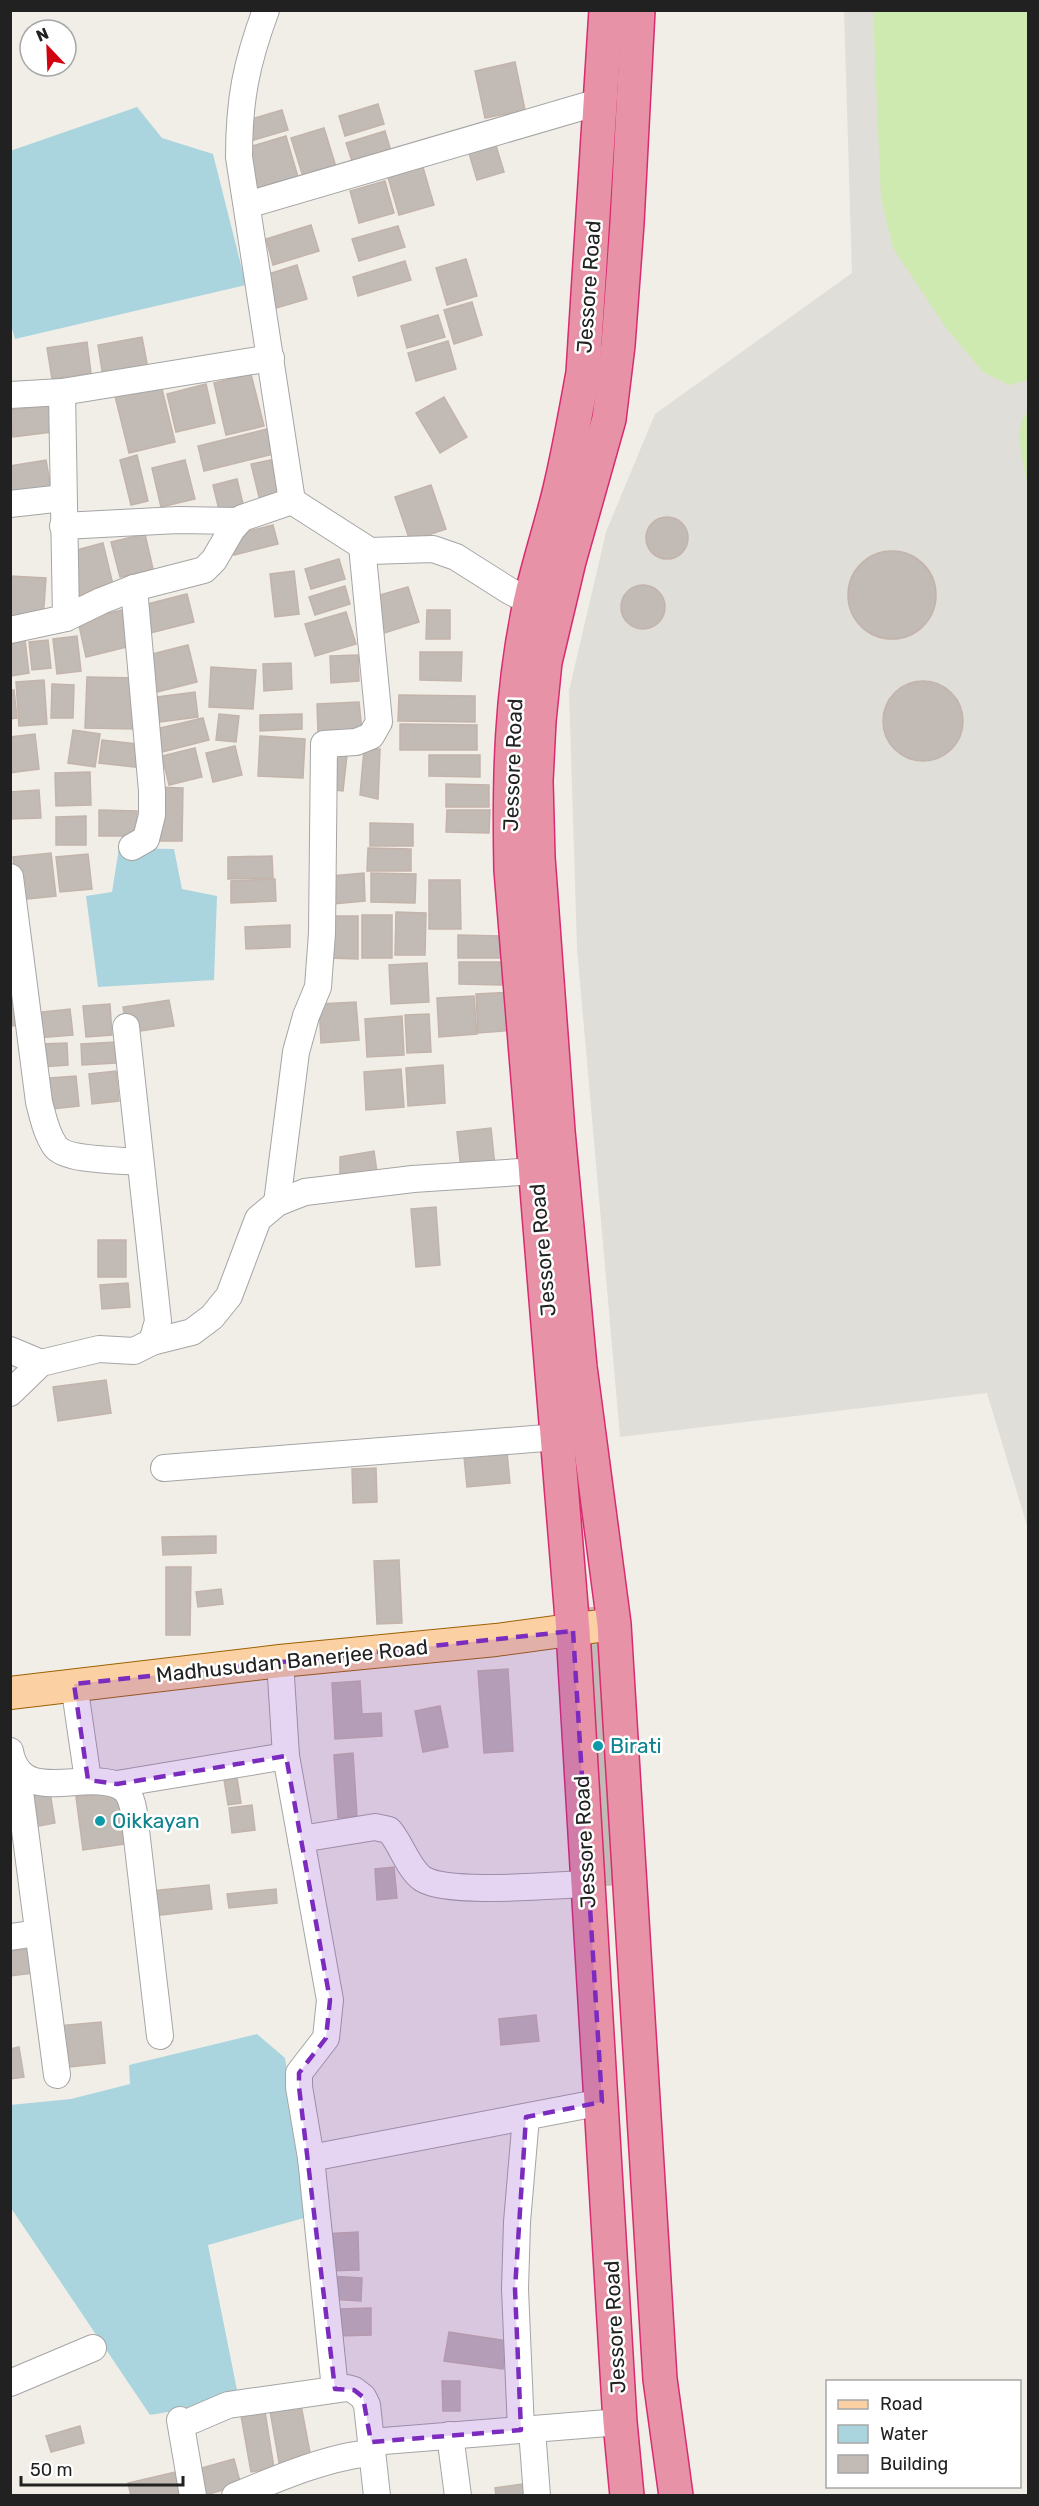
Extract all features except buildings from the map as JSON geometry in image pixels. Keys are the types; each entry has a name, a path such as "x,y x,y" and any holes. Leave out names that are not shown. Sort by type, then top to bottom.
{"highway":[{"name":"Jessore Road","path":"606,10 583,373 560,489 530,602 512,719 509,788 511,870 573,1631 620,2422 627,2496"},
{"path":"638,10 627,223 618,345 609,419 569,561 545,662 536,781 539,868 559,1143 580,1367 614,1624 660,2379 676,2496"}],"main road":[{"name":"Madhusudan Banerjee Road","path":"10,1693 280,1661 573,1631 614,1624"}],"street":[{"path":"266,10 246,72 239,115 239,157 292,501 370,551 434,549 449,554 530,602"},
{"path":"247,205 602,101"},
{"path":"10,396 62,392 271,358"},
{"path":"62,392 66,618"},
{"path":"10,504 63,498"},
{"path":"63,526 178,520 238,521 292,501"},
{"path":"10,630 66,618 134,588 204,570 214,560 238,521"},
{"path":"277,1203 296,1052 306,1016 318,987 322,933 324,744 356,742 371,735 379,722 362,546"},
{"path":"132,847 146,839 152,815 152,791 134,588"},
{"path":"10,877 37,1091 47,1132 56,1148 74,1156 140,1162"},
{"path":"126,1027 158,1321 152,1342"},
{"path":"10,1394 41,1363 99,1349 134,1351 152,1342 192,1332 212,1317 229,1296 258,1219 277,1203 305,1192 413,1179 536,1171"},
{"path":"10,1350 41,1363"},
{"path":"164,1468 558,1437"},
{"path":"280,1661 286,1756 330,2000 326,2038 299,2073 299,2087 311,2158 335,2389"},
{"path":"74,1684 88,1780"},
{"path":"14,1760 24,1778 33,1783 88,1780 117,1784 286,1756"},
{"path":"14,1760 57,2075"},
{"path":"117,1784 126,1791 134,1813 160,2036"},
{"path":"301,1839 375,1827 389,1830 421,1878 436,1885 460,1888 588,1884"},
{"path":"10,1937 38,1933"},
{"path":"311,2158 602,2102"},
{"path":"526,2117 517,2222 515,2289 527,2430 537,2496"},
{"path":"10,2383 93,2348"},
{"path":"193,2496 186,2420 228,2405 335,2389 354,2390 363,2397 367,2405 377,2496"},
{"path":"235,2496 286,2475 359,2454 372,2447 450,2435 620,2422"},
{"path":"450,2435 458,2496"}],"highlighted area":[{"path":"573,1631 602,2102 526,2117 515,2289 521,2430 371,2442 363,2397 354,2390 335,2389 299,2087 299,2073 326,2038 330,2000 286,1756 117,1784 88,1780 74,1684"}],"shaded area":[{"path":"844,11 1028,11 1028,1529 987,1393 620,1437 577,948 569,691 606,532 655,414 852,273"}],"green space":[{"path":"873,11 1028,11 1028,380 1009,385 983,372 946,328 893,248 881,199"},
{"path":"1028,412 1028,486 1020,448 1020,427"}],"water":[{"path":"137,107 162,138 213,154 246,285 15,339 10,321 10,151"},
{"path":"119,848 174,849 182,889 217,896 214,980 98,987 86,896 112,892"},
{"path":"257,2034 285,2058 311,2216 208,2245 239,2400 150,2415 11,2208 10,2105 71,2099 130,2084 129,2065"}],"place":[{"name":"Birati","path":"598,1746"},
{"name":"Oikkayan","path":"100,1821"}]}
